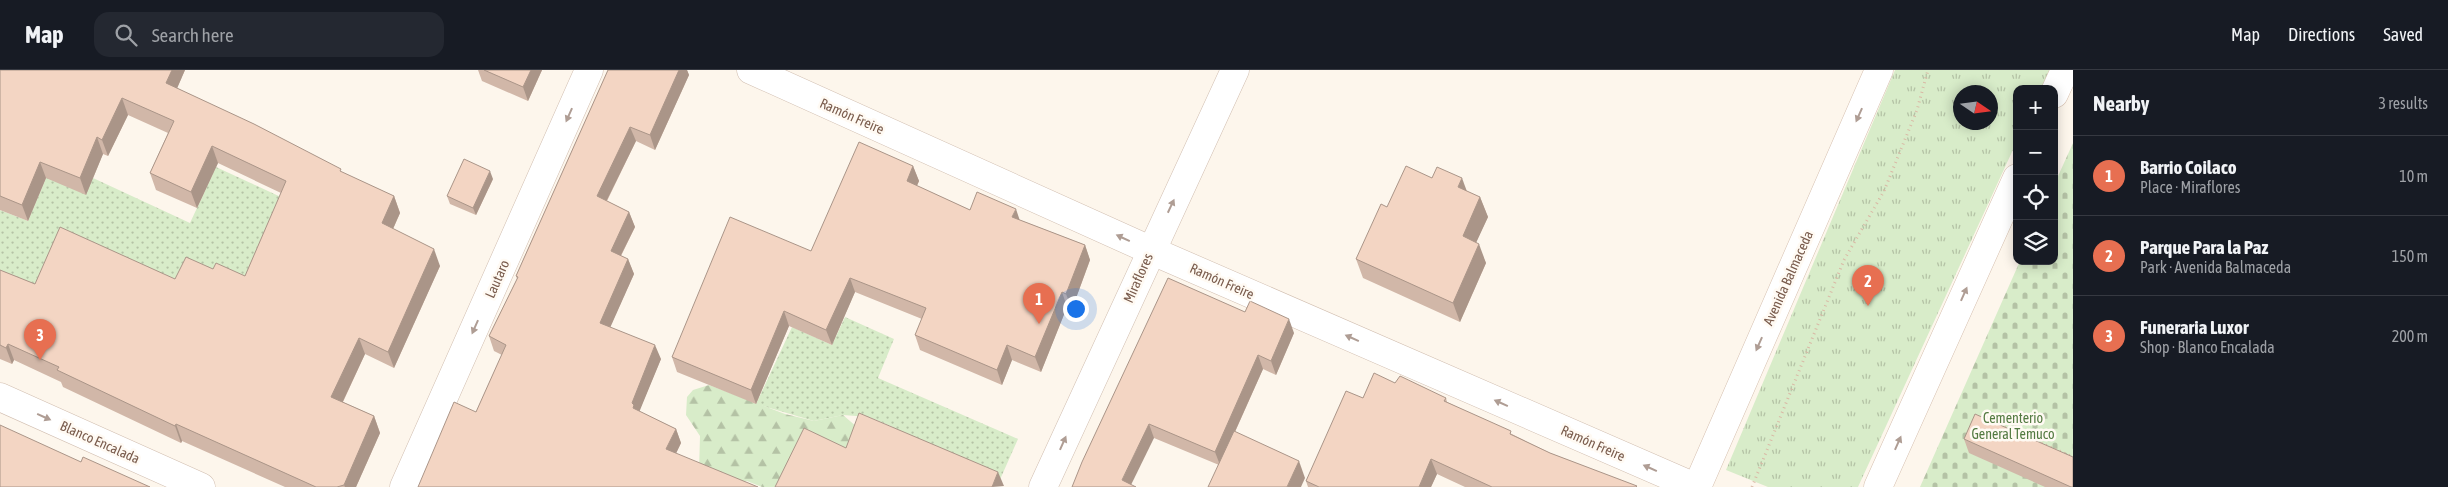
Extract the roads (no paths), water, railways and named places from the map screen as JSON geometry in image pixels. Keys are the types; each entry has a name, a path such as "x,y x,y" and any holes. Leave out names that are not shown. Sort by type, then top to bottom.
{"street":[{"name":"Lautaro","path":"404,487 589,70"},
{"name":"Ramón Freire","path":"751,70 1150,250 1696,487"},
{"name":"Miraflores","path":"1043,487 1150,250 1235,70"},
{"name":"Avenida Balmaceda","path":"1696,487 1879,70"},
{"path":"2058,85 2065,70"},
{"path":"1878,487 2013,187"},
{"name":"Blanco Encalada","path":"0,396 201,487"}],"place":[{"name":"Parque Para la Paz","path":"1868,306"},
{"name":"Barrio Coilaco","path":"1039,324"},
{"name":"Funeraria Luxor","path":"40,360"}],"park label":[{"name":"Cementerio General Temuco","path":"2013,426"}]}
